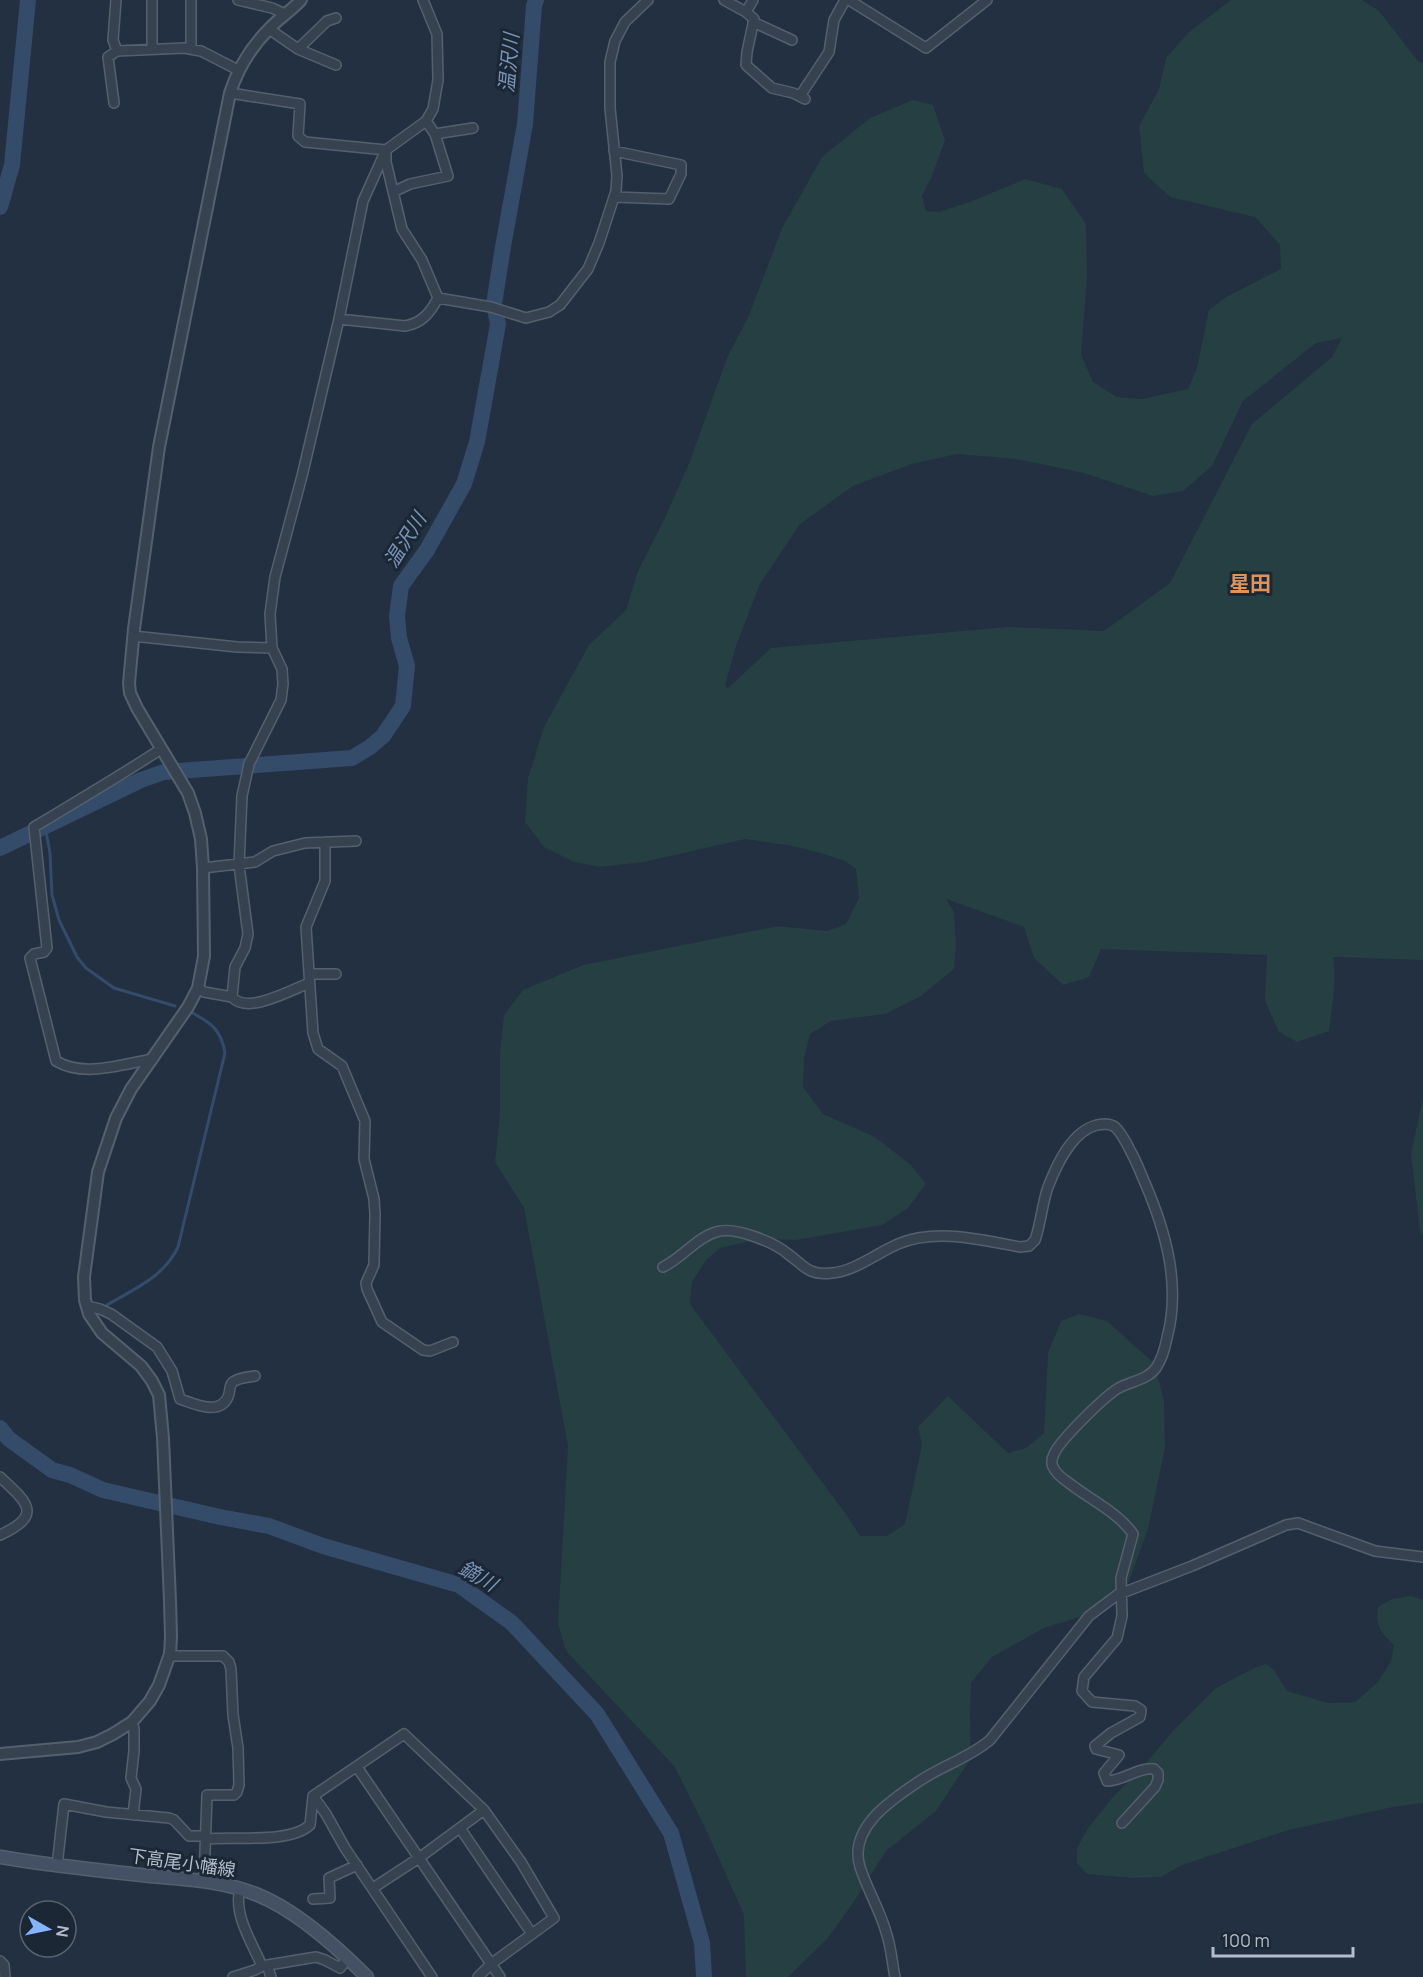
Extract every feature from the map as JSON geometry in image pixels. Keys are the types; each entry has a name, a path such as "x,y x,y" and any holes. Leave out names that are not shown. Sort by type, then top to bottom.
{"main road":[{"name":"下高尾小幡線","path":"0,1857 57,1866 204,1881 256,1894 306,1924 367,1977"}],"street":[{"path":"116,0 114,40 117,51"},
{"path":"152,49 153,0"},
{"path":"190,49 191,0"},
{"path":"238,0 272,8 285,14"},
{"path":"0,1754 78,1747 97,1742 132,1722 150,1701 159,1685 169,1656 171,1636 161,1407 156,1390 141,1366 102,1333 89,1314 84,1277 98,1172 116,1118 131,1089 188,1008 198,988 204,956 203,868 201,840 195,813 188,793 130,693 129,683 133,636 159,447 230,93 238,70 251,49 301,0"},
{"path":"232,997 235,967 245,948 248,934 239,865 242,796 249,764 281,700 283,684 282,669 272,648 270,614 275,578 339,319 363,201 386,150 426,121 433,109 439,55 437,34 423,0"},
{"path":"438,298 491,307 526,318 549,312 560,305 588,269 614,197 617,176 610,108 610,62 615,41 625,22 648,0"},
{"path":"724,0 754,19 747,52 747,65 772,88 803,97 829,52 834,20 847,0 926,48 987,0"},
{"path":"746,12 753,0"},
{"path":"298,49 327,21 336,18"},
{"path":"753,22 792,40"},
{"path":"269,29 298,49 336,65"},
{"path":"114,103 108,57 117,51 190,49 201,51 238,70"},
{"path":"230,93 300,104 298,136 305,142 386,150"},
{"path":"393,192 410,184 448,176 435,134 426,121"},
{"path":"435,134 473,128"},
{"path":"386,150 386,162 402,229 422,260 438,298"},
{"path":"614,151 681,165 681,174 669,199 614,197"},
{"path":"339,319 413,325 423,319 438,298"},
{"path":"133,636 237,647 272,648"},
{"path":"153,1059 88,1069 64,1066 56,1061 30,958 34,954 44,952 47,948 34,827 162,749"},
{"path":"203,868 255,862 273,851 305,843 356,841"},
{"path":"325,842 325,882 306,927 313,1033 318,1049 342,1066 365,1121 364,1159 374,1199 375,1214 374,1265 366,1283 367,1288 382,1322 423,1350 430,1351 453,1342"},
{"path":"198,988 204,992 232,997 236,1002 245,1004 259,1002 309,979 336,974"},
{"path":"663,1267 704,1236 718,1231 741,1232 760,1239 788,1253 801,1267 824,1273 843,1272 902,1242 927,1236 945,1236 1020,1247 1029,1246 1035,1240 1048,1187 1065,1152 1080,1134 1091,1127 1101,1124 1116,1128 1133,1156 1153,1201 1167,1246 1173,1278 1171,1324 1158,1365 1151,1374 1119,1388 1104,1399 1060,1445 1052,1462 1053,1469 1061,1477 1115,1516 1133,1534 1122,1578 1120,1630 1117,1638 1084,1677 1082,1691 1092,1702 1136,1706 1141,1710 1140,1717 1111,1733 1095,1746 1100,1752 1119,1755 1104,1773 1107,1781 1113,1781 1148,1768 1158,1773 1155,1787 1122,1823"},
{"path":"87,1306 100,1308 111,1314 157,1347 172,1371 180,1399 211,1408 218,1406 227,1399 232,1383 255,1376"},
{"path":"0,1477 23,1498 27,1508 25,1519 16,1527 0,1534"},
{"path":"895,1977 886,1930 860,1868 858,1856 862,1835 868,1824 884,1807 920,1781 980,1749 990,1740 1089,1616 1107,1601 1287,1525 1298,1523 1375,1551 1423,1557"},
{"path":"169,1656 215,1654 223,1656 229,1662 231,1670 239,1785 234,1795 207,1795 204,1881"},
{"path":"132,1722 134,1751 131,1778 136,1789 134,1815"},
{"path":"313,1796 404,1734 484,1810 521,1862 554,1918 478,1977"},
{"path":"357,1767 500,1977"},
{"path":"57,1866 64,1804 106,1812 169,1818 174,1820 189,1836 258,1839 299,1833 310,1825 313,1796"},
{"path":"313,1796 345,1848 432,1977"},
{"path":"374,1888 484,1810"},
{"path":"460,1828 532,1934"},
{"path":"313,1899 330,1898 329,1878 357,1865"},
{"path":"240,1889 238,1898 245,1928 271,1977"},
{"path":"233,1977 264,1965 316,1958 340,1968 347,1959"},
{"path":"0,1961 4,1965 5,1977"}],"green space":[{"path":"1231,0 1362,0 1379,11 1418,61 1423,63 1423,960 1333,957 1334,985 1329,1031 1297,1042 1279,1032 1265,1001 1267,955 1101,949 1089,977 1063,985 1034,958 1024,927 946,899 954,912 956,945 954,969 921,996 885,1014 831,1021 810,1034 804,1059 803,1087 823,1114 875,1137 911,1165 926,1184 908,1208 882,1225 796,1240 760,1239 720,1248 706,1260 692,1282 690,1304 860,1536 887,1536 905,1524 922,1445 918,1427 948,1396 1008,1453 1026,1448 1044,1433 1048,1353 1061,1321 1079,1314 1107,1321 1154,1363 1164,1401 1165,1448 1148,1529 1129,1581 1093,1613 1044,1628 992,1657 971,1683 971,1758 936,1811 886,1851 828,1938 788,1977 746,1977 744,1915 675,1767 566,1651 558,1624 568,1446 524,1208 495,1162 500,1113 500,1053 504,1015 523,990 583,965 778,926 827,931 846,924 859,898 856,869 845,861 821,853 745,839 644,862 599,867 574,862 544,847 525,822 528,778 544,727 589,645 626,610 638,571 690,461 727,358 749,315 782,228 822,157 870,118 913,100 933,105 945,140 922,196 926,211 939,212 1025,179 1062,189 1086,224 1087,278 1081,355 1093,382 1117,397 1142,399 1188,389 1197,368 1209,310 1226,297 1281,269 1280,245 1255,217 1170,197 1144,173 1139,126 1159,89 1166,58 1189,32","holes":["1342,338 1332,357 1252,424 1170,583 1104,631 1008,627 771,648 727,689 725,685 737,643 760,584 800,524 853,486 912,464 957,454 1016,459 1084,473 1153,496 1183,491 1212,466 1243,401 1316,343"]},
{"path":"1423,1098 1423,1236 1420,1231 1411,1154"},
{"path":"1411,1596 1423,1600 1423,1803 1393,1807 1289,1830 1182,1865 1161,1877 1134,1878 1087,1874 1077,1863 1077,1848 1088,1828 1172,1732 1216,1688 1266,1664 1274,1670 1287,1691 1328,1703 1355,1702 1378,1682 1391,1661 1394,1645 1380,1628 1377,1619 1378,1607 1392,1599"}],"waterway":[{"name":"鏑川","path":"0,207 12,165 28,0"},
{"name":"温沢川","path":"0,848 141,780 164,772 352,758 383,736 403,706 407,666 399,638 397,616 401,586 427,550 464,484 477,442 498,324 494,304 525,124 536,0"},
{"path":"45,826 50,853 52,895 59,920 77,957 86,968 114,988 175,1006"},
{"path":"107,1305 138,1288 157,1274 178,1247 225,1053 218,1032 191,1012"},
{"name":"鏑川","path":"0,1428 9,1439 52,1470 70,1475 103,1490 269,1526 323,1546 459,1585 512,1623 597,1714 671,1833 702,1943 704,1977"}],"district":[{"name":"星田","path":"1250,584"}]}
